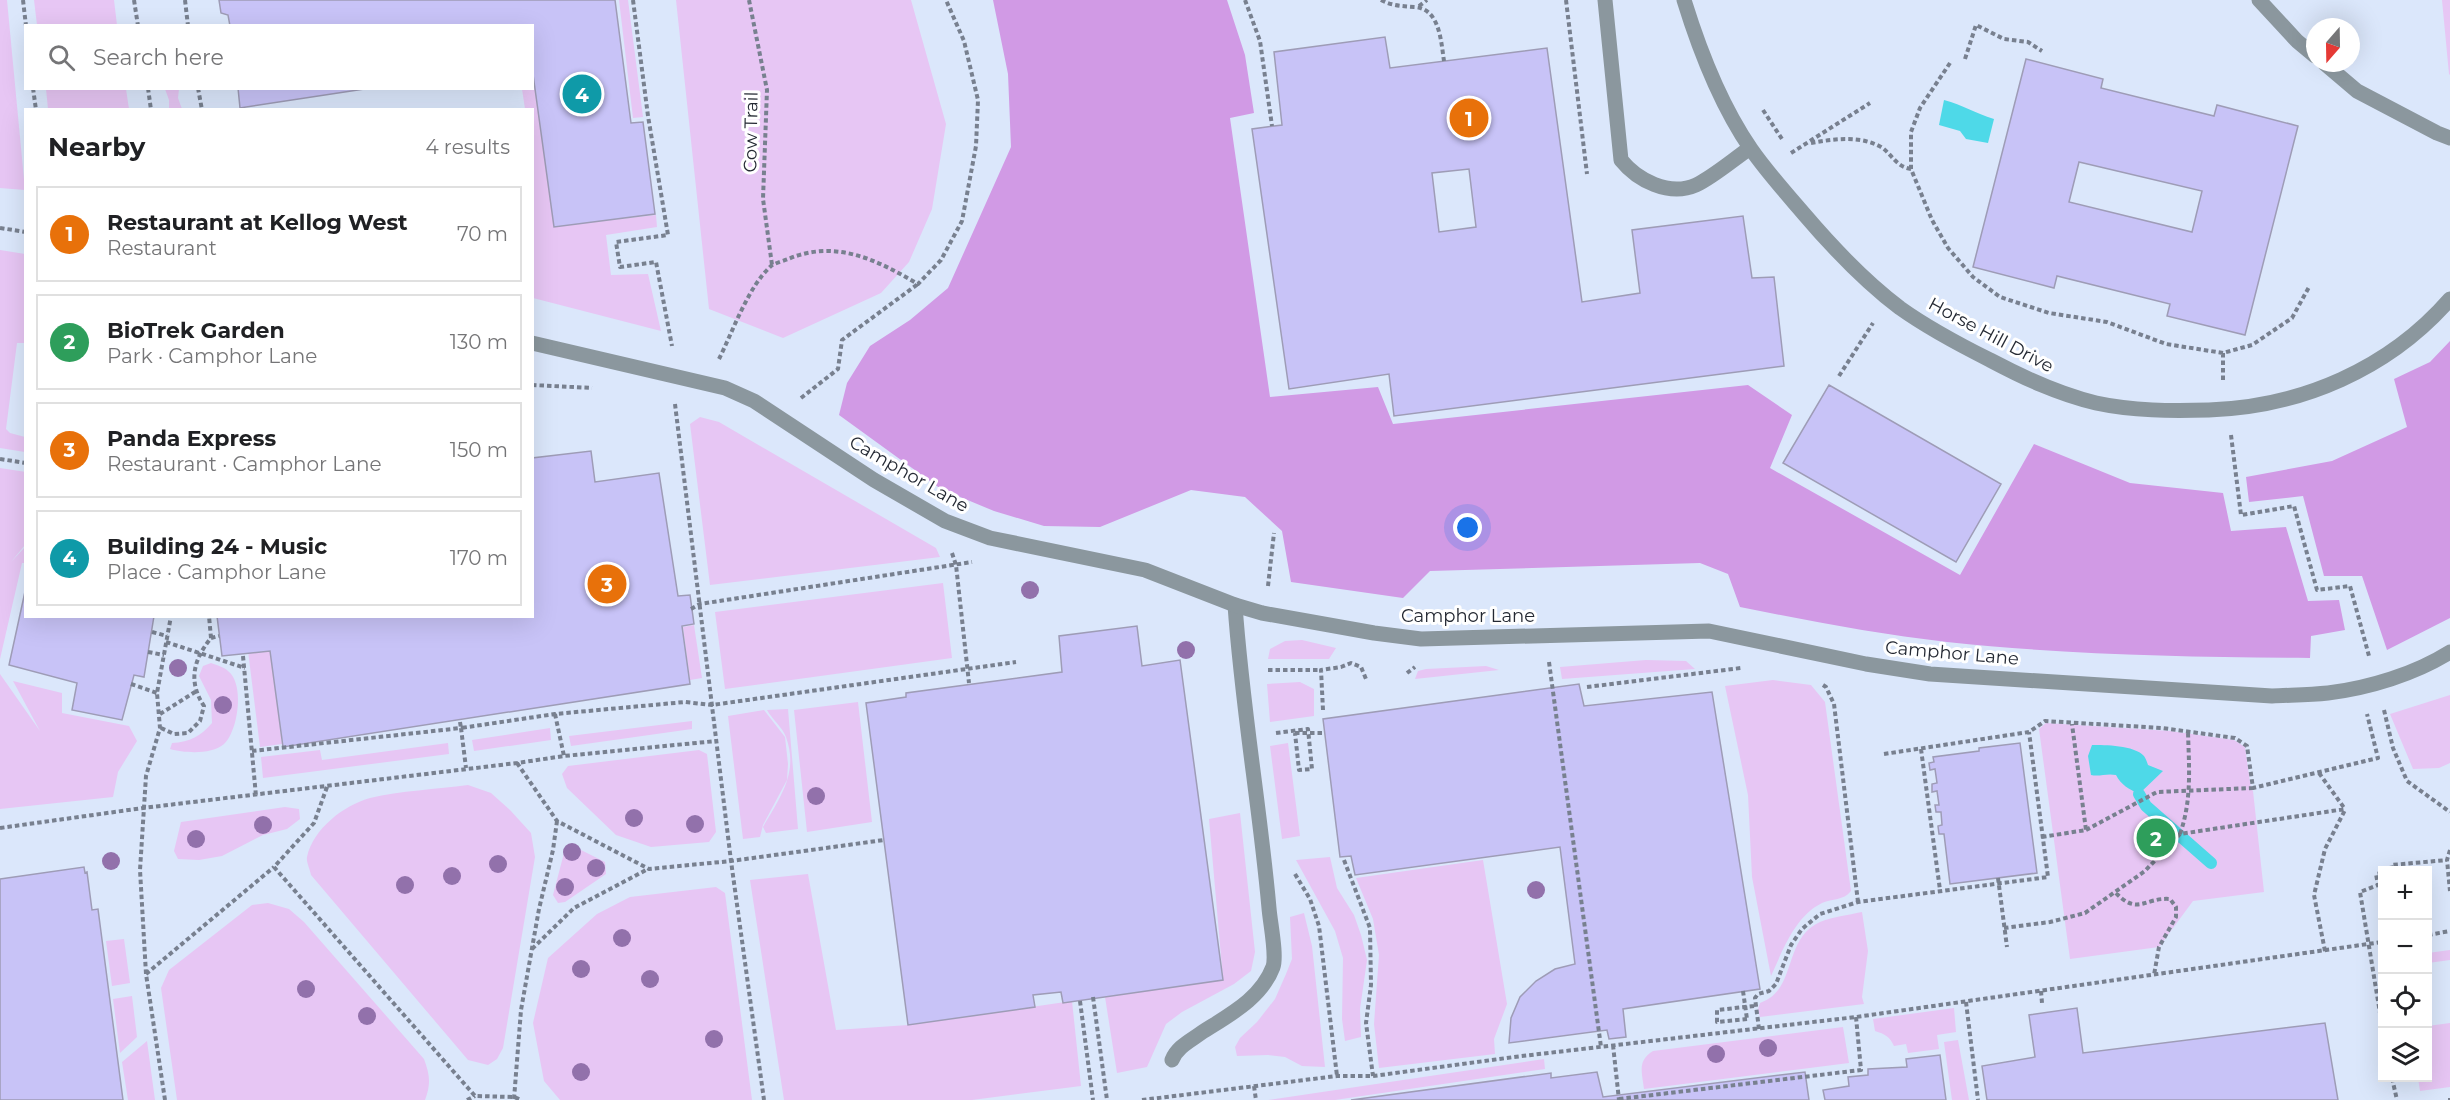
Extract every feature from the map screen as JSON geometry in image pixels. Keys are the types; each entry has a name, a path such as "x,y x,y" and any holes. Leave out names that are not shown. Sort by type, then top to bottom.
{"street":[{"path":"1605,0 1621,160 1629,170 1646,182 1673,189 1695,185 1750,147"},
{"name":"Horse Hill Drive","path":"1684,0 1695,38 1713,82 1750,147 1840,256 1900,308 1958,344 2041,386 2096,403 2139,410 2180,411 2245,408 2273,404 2356,374 2390,354 2450,299"},
{"path":"2259,0 2306,48"},
{"path":"2335,72 2357,91 2437,134 2450,138"},
{"name":"Camphor Lane","path":"534,343 725,388 754,401 874,480 945,521 990,538 1144,570 1235,605 1363,631 1421,639 1709,631 1866,664 1930,674 2272,696 2329,693 2376,682 2430,664 2450,652"},
{"path":"1172,1060 1175,1053 1188,1042 1238,1010 1260,990 1274,964 1263,855 1239,674 1235,605"}],"path":[{"path":"23,0 26,24"},
{"path":"134,0 138,24"},
{"path":"185,0 188,24"},
{"path":"633,0 648,116 668,235 616,242 620,267 656,262 672,350"},
{"name":"Cow Trail","path":"750,0 767,90 763,199 772,265"},
{"path":"802,398 838,369 842,340 918,284 941,260 962,221 976,146 978,99 964,41 946,0"},
{"path":"1245,0 1260,41 1272,126"},
{"path":"1381,0 1428,11 1440,30 1444,61"},
{"path":"1401,0 1402,6"},
{"path":"1418,7 1427,0"},
{"path":"1566,0 1587,174"},
{"path":"1965,59 1976,25 2004,39 2028,42 2042,51"},
{"path":"1950,63 1920,108 1911,132 1911,169 1932,220 1948,248 1973,278 2000,297 2049,313 2107,322 2166,344 2223,353 2252,345 2292,318 2308,287"},
{"path":"33,90 36,108"},
{"path":"147,90 151,108"},
{"path":"198,90 202,108"},
{"path":"1762,109 1791,153 1870,103"},
{"path":"1807,143 1837,138 1859,140 1881,148 1902,168 1911,169"},
{"path":"0,228 24,232"},
{"path":"718,360 753,289 772,265 803,252 844,252 879,262 918,284"},
{"path":"1839,376 1875,320"},
{"path":"534,385 595,388"},
{"path":"675,398 731,861 764,1100"},
{"path":"0,459 24,463"},
{"path":"2237,471 2241,515 2294,506 2317,590 2350,586 2370,660"},
{"path":"1268,585 1274,533"},
{"path":"950,544 956,565 969,683"},
{"path":"692,609 700,604 977,560"},
{"path":"165,1100 146,974 140,870 146,776 160,728 157,693 171,618"},
{"path":"209,618 211,638"},
{"path":"152,632 167,636"},
{"path":"160,728 174,734 188,733 200,721 204,706 195,692 195,673 200,652 211,638 219,636"},
{"path":"166,642 200,652 232,666 245,668"},
{"path":"148,652 164,656"},
{"path":"243,656 256,796"},
{"path":"1548,658 1601,1047"},
{"path":"252,751 461,728 555,714 685,702 712,705 1016,662"},
{"path":"1239,674 1252,670 1321,670 1351,663 1361,667 1366,679"},
{"path":"1587,687 1746,666 1737,663"},
{"path":"1407,674 1412,668 1421,665"},
{"path":"1321,670 1323,710"},
{"path":"1814,681 1827,687 1834,704 1858,902"},
{"path":"131,684 157,693"},
{"path":"159,714 195,692"},
{"path":"2042,837 2086,830 2157,792 2253,788 2379,758 2367,713 2394,705"},
{"path":"2384,709 2393,748 2407,781 2450,812"},
{"path":"555,714 564,756"},
{"path":"1884,754 2029,732 2045,721 2188,732 2235,738 2247,746 2253,788"},
{"path":"460,722 466,768"},
{"path":"2072,724 2086,830"},
{"path":"1247,736 1308,729 1312,769 1299,770 1296,733 1324,733"},
{"path":"1759,1029 1754,1006 1755,998 1758,994 1769,991 1776,984 1791,945 1802,929 1820,914 1858,902 2048,877 2029,732"},
{"path":"2004,928 2050,922 2085,913 2145,871 2180,834 2186,818 2190,790 2188,732"},
{"path":"0,828 564,756 716,741"},
{"path":"1921,749 1940,890"},
{"path":"517,763 556,820 649,868"},
{"path":"2319,773 2345,809"},
{"path":"146,974 274,867 314,823 327,786"},
{"path":"2180,834 2345,809"},
{"path":"2325,951 2314,895 2325,849 2345,809"},
{"path":"514,1099 521,1010 553,850 556,820"},
{"path":"532,950 574,908 649,868 731,861 884,840"},
{"path":"2450,850 2447,860 2450,891"},
{"path":"1263,855 1289,853 1291,866 1310,899 1321,937 1337,1076"},
{"path":"1344,860 1370,928 1371,985 1366,1023 1373,1076"},
{"path":"2391,866 2447,860"},
{"path":"274,867 475,1096"},
{"path":"1998,878 2007,947"},
{"path":"2378,885 2360,892 2378,1004"},
{"path":"2116,893 2126,903 2139,906 2160,899 2170,900 2176,906 2176,917 2159,947 2154,975"},
{"path":"2432,934 2450,931"},
{"path":"1142,1100 1337,1076 1373,1076 1856,1017 2378,943"},
{"path":"1743,991 1747,1019 1717,1022 1717,1010 1754,1006"},
{"path":"2041,991 2042,1004"},
{"path":"1093,997 1107,1100"},
{"path":"1080,1001 1093,1100"},
{"path":"1966,1002 1978,1100"},
{"path":"1613,1045 1619,1099 1861,1070 1856,1017"},
{"path":"2393,1082 2397,1100"},
{"path":"1254,1086 1256,1100"},
{"path":"467,1100 475,1096 521,1100"}],"shaded area":[{"path":"0,0 7,0 24,190 0,188"},
{"path":"34,0 114,0 117,24 37,24"},
{"path":"619,0 628,0 643,117 633,118"},
{"path":"676,0 911,0 946,124 932,209 909,262 881,293 783,338 709,309"},
{"path":"993,0 1227,0 1245,55 1254,113 1230,118 1270,397 1378,387 1393,424 1748,385 1792,415 1770,468 1960,575 2034,444 2130,483 2223,493 2231,531 2286,527 2308,601 2339,600 2345,630 2311,636 2310,658 2083,653 1947,642 1843,627 1740,607 1728,574 1700,563 1430,571 1403,598 1291,582 1282,531 1245,497 1191,490 1100,527 1044,526 994,511 941,489 839,415 847,383 870,346 910,320 948,288 1011,147 1008,74"},
{"path":"2442,0 2450,0 2450,75 2449,74"},
{"path":"534,77 556,226 656,215 657,227 606,235 611,275 648,274 661,331 534,298 534,108 525,108 522,90 534,90"},
{"path":"46,90 126,90 129,108 48,108"},
{"path":"165,90 179,90 178,98 182,108 169,108"},
{"path":"0,250 24,254 24,343 17,343 6,429 10,433 24,437 24,452 0,448"},
{"path":"2450,341 2450,618 2387,650 2362,576 2324,576 2303,496 2249,502 2246,477 2332,461 2407,427 2394,379 2430,362"},
{"path":"700,417 719,422 936,548 940,557 710,585 690,424"},
{"path":"0,468 24,472 24,546 11,562 24,548 24,563 22,563 0,659"},
{"path":"943,583 952,658 725,689 715,612"},
{"path":"694,625 702,678 690,680 683,627"},
{"path":"1302,640 1336,648 1329,659 1268,659 1270,649 1285,641"},
{"path":"271,649 282,744 260,747 248,651"},
{"path":"1646,660 1686,661 1695,669 1562,679 1560,667"},
{"path":"211,663 228,671 237,686 238,708 229,738 219,748 212,750 190,752 170,749 172,743 195,738 212,723 211,700 199,676 203,666"},
{"path":"1486,666 1499,670 1415,679 1418,671 1426,669"},
{"path":"0,674 40,731 13,681 62,693 62,713 129,726 137,741 118,772 113,797 0,809"},
{"path":"1773,680 1811,685 1825,702 1851,891 1841,898 1822,903 1804,916 1785,945 1771,976 1752,877 1748,795 1725,686"},
{"path":"1300,682 1314,689 1314,716 1270,722 1267,684"},
{"path":"2450,695 2450,763 2439,768 2413,769 2390,714"},
{"path":"858,702 872,822 807,832 794,710"},
{"path":"788,709 798,829 766,833 763,827 786,784 790,762 785,734 767,710"},
{"path":"764,710 785,737 787,780 763,825 760,837 743,839 728,716"},
{"path":"692,721 692,729 571,746 569,736"},
{"path":"2046,723 2170,731 2234,740 2245,747 2253,791 2264,892 2193,901 2159,947 2070,959 2039,729"},
{"path":"550,728 551,740 474,751 472,740"},
{"path":"448,743 449,754 263,778 261,757 320,750 322,760"},
{"path":"1288,743 1300,836 1282,839 1270,746"},
{"path":"699,750 707,754 716,832 709,842 651,847 616,835 567,788 562,774 568,766"},
{"path":"468,785 491,793 510,810 531,833 535,857 503,1048 497,1059 488,1065 468,1060 311,875 307,859 310,847 323,828 340,812 360,801 394,794"},
{"path":"285,807 299,809 300,819 287,829 263,835 222,856 199,860 178,859 174,851 181,822"},
{"path":"1240,813 1255,952 1251,971 1234,984 1182,1012 1166,1024 1147,1067 1117,1073 1105,997 1223,979 1209,819"},
{"path":"570,847 605,862 606,874 565,902 558,903 553,895 564,853"},
{"path":"1330,857 1337,888 1354,915 1367,960 1360,1009 1361,1037 1345,1041 1342,1019 1343,958 1335,931 1296,860"},
{"path":"1483,860 1507,1004 1494,1039 1495,1054 1379,1068 1374,1024 1379,955 1373,919 1356,878"},
{"path":"808,874 836,1030 908,1025 1072,1001 1081,1086 972,1100 784,1100 750,880"},
{"path":"716,887 725,893 752,1100 560,1100 544,1081 533,1023 548,958 597,914 630,897"},
{"path":"268,903 289,909 304,922 424,1059 429,1080 425,1100 177,1100 161,988 169,970 252,905"},
{"path":"1862,912 1868,951 1862,997 1864,1004 1760,1017 1758,1009 1760,1003 1772,996 1780,987 1794,952 1808,930 1825,920"},
{"path":"1304,913 1312,946 1325,1067 1302,1066 1285,1057 1237,1056 1235,1047 1240,1038 1257,1022 1275,999 1292,959 1290,917"},
{"path":"124,939 130,983 112,986 106,941"},
{"path":"2450,950 2450,960 2432,962 2432,952"},
{"path":"132,996 137,1037 120,1053 113,999"},
{"path":"1954,1008 1956,1032 1937,1035 1939,1049 1908,1053 1906,1044 1894,1046 1887,1036 1875,1031 1873,1019"},
{"path":"2450,1023 2450,1087 2420,1091 2419,1082 2432,1082 2432,1025"},
{"path":"1843,1027 1849,1063 1644,1089 1643,1063 1653,1051"},
{"path":"1958,1040 1969,1100 1952,1100 1944,1042"},
{"path":"147,1041 155,1100 128,1100 122,1062"},
{"path":"1544,1059 1545,1069 1335,1100 1268,1100"}],"water":[{"path":"1944,100 1994,119 1988,143 1966,139 1960,131 1939,125"},
{"path":"2092,745 2119,746 2139,752 2144,756 2148,765 2163,771 2139,794 2123,784 2116,775 2091,775 2088,756"}],"building":[{"path":"219,0 615,0 631,123 643,122 655,214 554,227 534,82 534,24 230,24 228,15 221,13"},
{"path":"1385,37 1390,68 1547,48 1582,302 1640,293 1632,230 1743,216 1752,278 1774,277 1784,366 1394,416 1389,374 1289,389 1252,129 1282,125 1274,52","holes":["1469,169 1476,227 1439,232 1432,173"]},
{"path":"2026,59 2103,79 2101,88 2214,116 2217,105 2298,126 2245,335 2167,316 2170,304 2057,276 2054,288 1973,267","holes":["2079,162 2202,191 2192,232 2069,202"]},
{"path":"238,90 358,90 240,108"},
{"path":"1829,385 2001,484 1956,562 1783,463"},
{"path":"591,451 595,482 659,473 678,596 690,595 694,624 682,626 690,684 283,747 270,651 222,656 217,618 534,618 534,458"},
{"path":"24,596 24,618 154,618 144,677 134,675 122,720 72,710 77,683 9,665"},
{"path":"1137,626 1142,666 1180,660 1223,980 1063,1003 1061,992 1033,995 1035,1007 908,1025 866,703 906,697 906,693 1062,672 1059,636"},
{"path":"1579,684 1584,706 1712,692 1760,989 1623,1009 1626,1037 1609,1039 1607,1030 1509,1043 1511,1018 1520,997 1536,981 1555,969 1575,964 1560,847 1355,875 1351,856 1340,857 1323,719"},
{"path":"2020,743 2037,873 1950,884 1944,834 1939,834 1938,826 1942,825 1941,812 1936,812 1935,805 1939,805 1937,791 1932,792 1932,784 1937,783 1935,769 1930,770 1929,763 1934,762 1933,757"},
{"path":"84,867 85,873 87,872 92,910 98,909 123,1100 0,1100 0,879"},
{"path":"2077,1008 2083,1053 2325,1023 2338,1100 1987,1100 1982,1066 2035,1057 2029,1015"},
{"path":"1940,1055 1946,1100 1825,1100 1823,1090 1849,1086 1848,1077 1868,1075 1868,1069 1907,1067 1906,1059"},
{"path":"1597,1072 1603,1097 1805,1072 1809,1100 1351,1100 1551,1073 1551,1078"}],"waterway":[{"path":"2139,794 2146,806 2211,863"}],"place":[{"name":"Building 24 - Music","path":"582,94"},
{"name":"Restaurant at Kellog West","path":"1469,118"},
{"name":"Panda Express","path":"607,584"},
{"name":"BioTrek Garden","path":"2156,838"}]}
